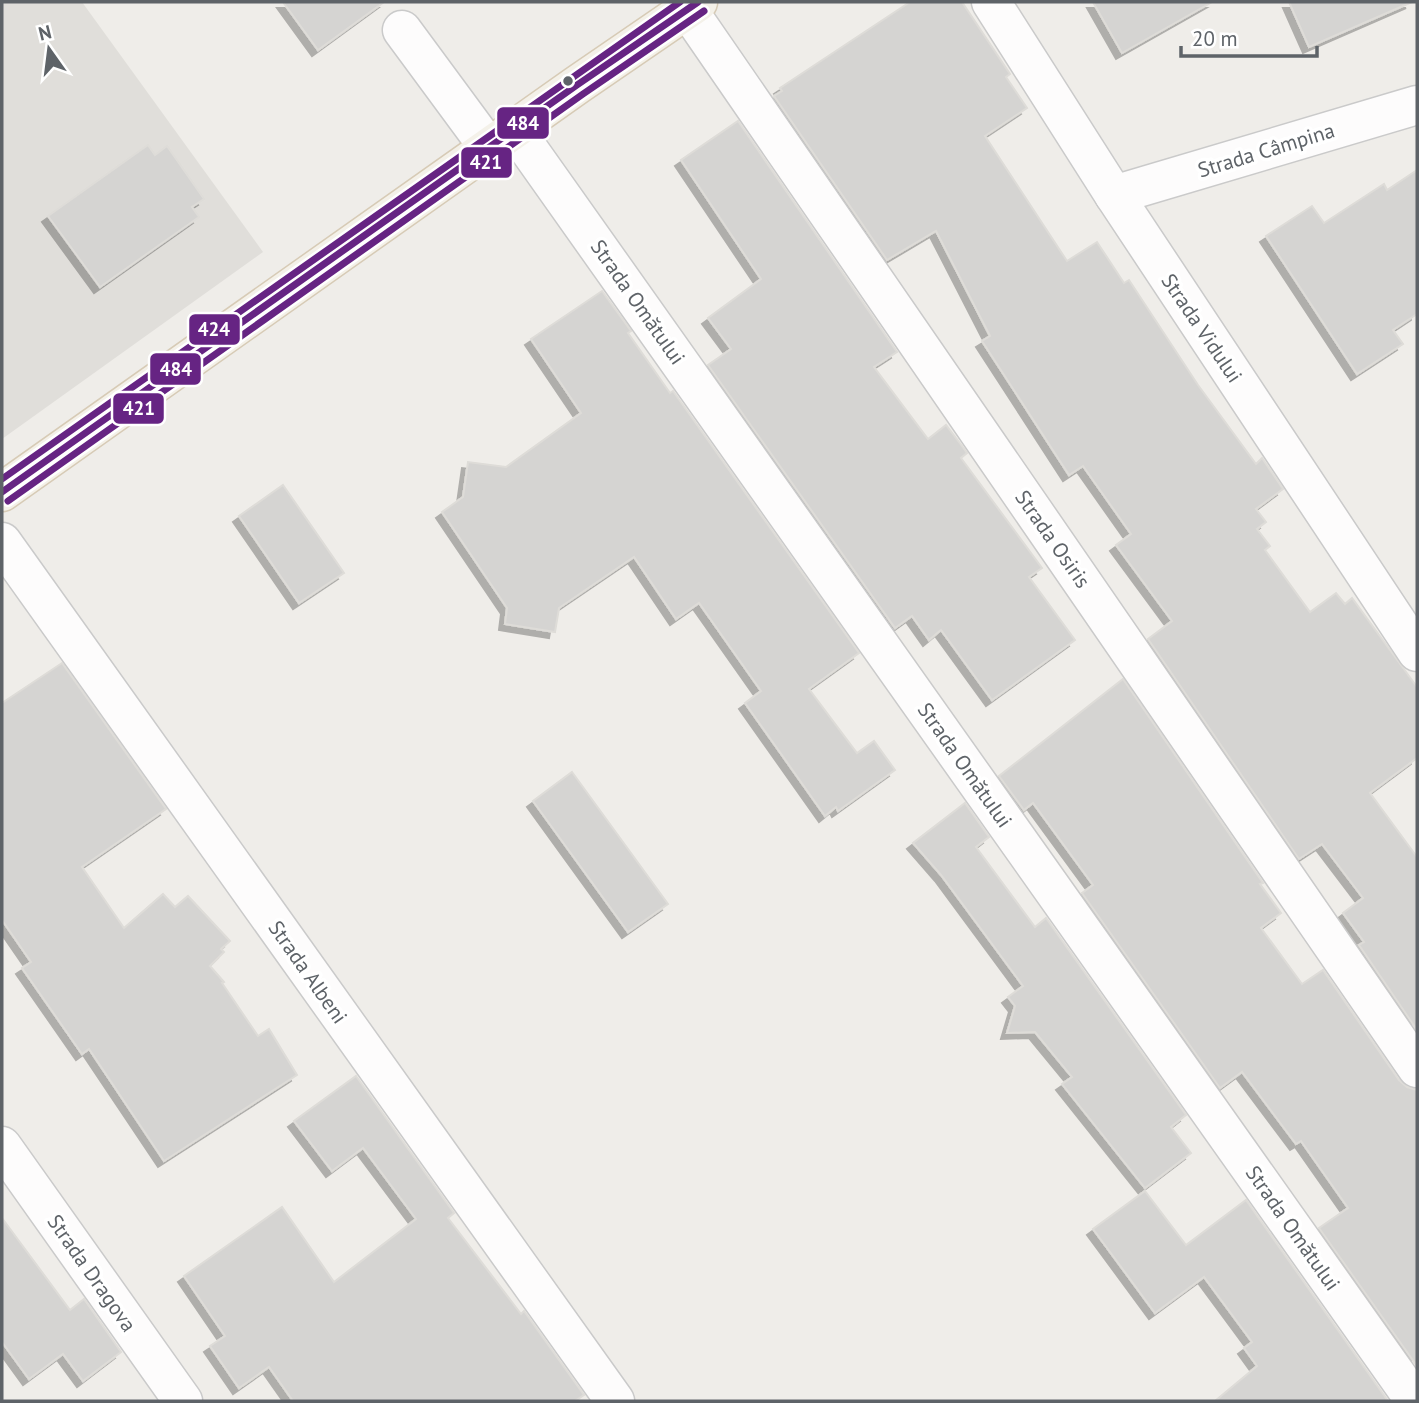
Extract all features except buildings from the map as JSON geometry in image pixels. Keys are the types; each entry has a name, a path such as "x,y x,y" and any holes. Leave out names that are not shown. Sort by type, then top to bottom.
{"main road":[{"path":"2,492 693,6"}],"street":[{"name":"Strada Vidului","path":"991,2 1114,195 1417,652"},
{"name":"Strada Osiris","path":"693,6 1417,1068"},
{"name":"Strada Omătului","path":"402,30 502,139 1415,1401"},
{"name":"Strada Câmpina","path":"1114,195 1417,105"},
{"name":"Strada Albeni","path":"2,542 614,1401"},
{"name":"Strada Dragova","path":"2,1146 183,1401"}],"shaded area":[{"path":"2,2 82,2 263,252 2,439"}],"transit line":[{"name":"424","path":"2,479 680,2"},
{"name":"484","path":"2,492 698,2"},
{"name":"421","path":"8,501 704,11"}]}
